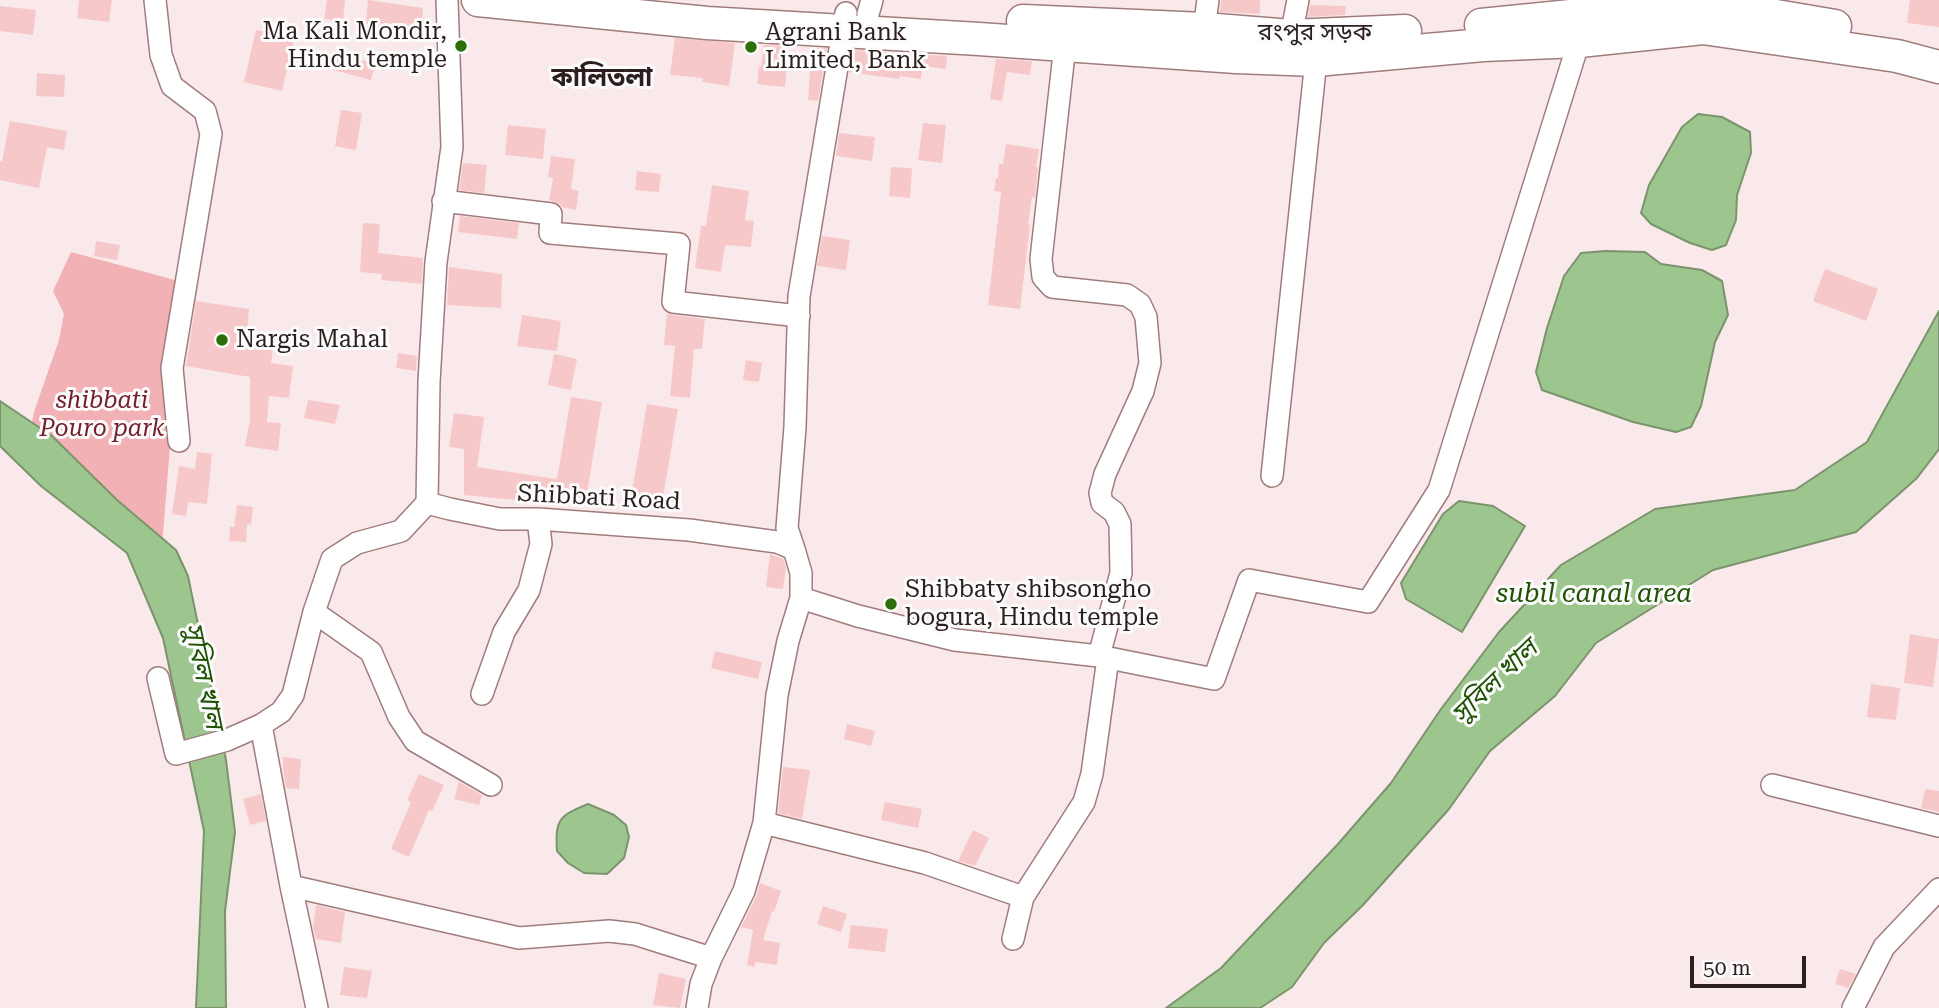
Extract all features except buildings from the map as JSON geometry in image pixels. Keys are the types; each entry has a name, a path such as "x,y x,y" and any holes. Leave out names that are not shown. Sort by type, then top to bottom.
{"highway":[{"path":"478,0 707,23 857,14"},
{"name":"রংপুর সড়ক","path":"686,0 857,14 1065,45 1316,60 1483,45 1579,41 1703,28 1897,56 1939,68"},
{"name":"রংপুর সড়ক","path":"857,14 1206,14 1291,36 1383,33 1498,24 1700,1 1906,37 1939,47"}],"street":[{"path":"155,0 161,55 172,86 205,111 211,134 172,368 179,441"},
{"path":"158,678 176,754 227,740 261,725 281,712 293,695 314,612 332,559 357,543 401,531 428,503 429,382 436,262 452,147 447,0"},
{"path":"1291,36 1298,0"},
{"path":"697,1008 701,984 744,891 764,823 777,695 788,641 802,598 801,573 787,528 799,296 816,187 857,14"},
{"path":"802,598 858,617 955,640 1104,657 1214,679 1249,580 1368,602 1439,490 1579,41"},
{"path":"1013,939 1023,897 1084,802 1092,774 1104,657 1121,573 1120,524 1114,512 1102,503 1100,493 1105,474 1143,391 1150,363 1146,317 1140,304 1127,295 1052,287 1043,277 1041,259 1065,45"},
{"path":"1272,476 1316,60"},
{"path":"443,201 551,214 550,233 679,244 673,302 799,316"},
{"name":"Shibbati Road","path":"428,503 500,519 538,519 689,530 777,542 794,549"},
{"path":"482,694 504,632 529,590 541,544 538,519"},
{"path":"314,612 371,652 399,717 415,741 491,785"},
{"path":"261,725 317,1008"},
{"path":"1772,785 1939,827"},
{"path":"764,823 925,863 1023,897"},
{"path":"291,886 519,938 609,931 635,934 711,958"},
{"path":"1853,1008 1884,947 1939,889"}],"green space":[{"name":"shibbati Pouro park","path":"71,252 186,283 165,390 170,447 162,546 29,439 34,412 59,340 64,314 53,291"}],"water":[{"path":"1698,114 1722,117 1750,132 1751,153 1737,195 1736,220 1726,245 1712,250 1690,243 1651,224 1641,213 1649,185 1682,127"},
{"path":"1645,252 1661,264 1702,270 1722,281 1728,315 1715,342 1701,406 1691,427 1676,432 1633,422 1542,390 1536,372 1564,276 1581,253"},
{"name":"subil canal area","path":"1939,311 1939,449 1917,478 1856,532 1713,570 1596,643 1555,696 1490,751 1449,809 1363,905 1324,943 1292,987 1260,1008 1166,1008 1221,968 1338,844 1391,783 1441,709 1499,632 1561,565 1655,509 1795,490 1867,442"},
{"name":"সুবিল খাল","path":"0,401 52,436 117,500 176,550 188,576 226,760 235,832 225,911 226,1008 196,1008 204,831 163,638 127,553 41,486 0,446"},
{"path":"1459,501 1493,506 1525,526 1462,632 1406,599 1401,583 1443,514"},
{"path":"588,804 614,815 626,825 629,837 624,858 607,874 584,873 568,863 557,851 557,832 561,820"}],"place":[{"name":"Ma Kali Mondir, Hindu temple","path":"461,46"},
{"name":"Agrani Bank Limited, Bank","path":"751,47"},
{"name":"Nargis Mahal","path":"222,340"},
{"name":"Shibbaty shibsongho bogura, Hindu temple","path":"891,604"}],"district":[{"name":"কালিতলা","path":"602,78"}]}
